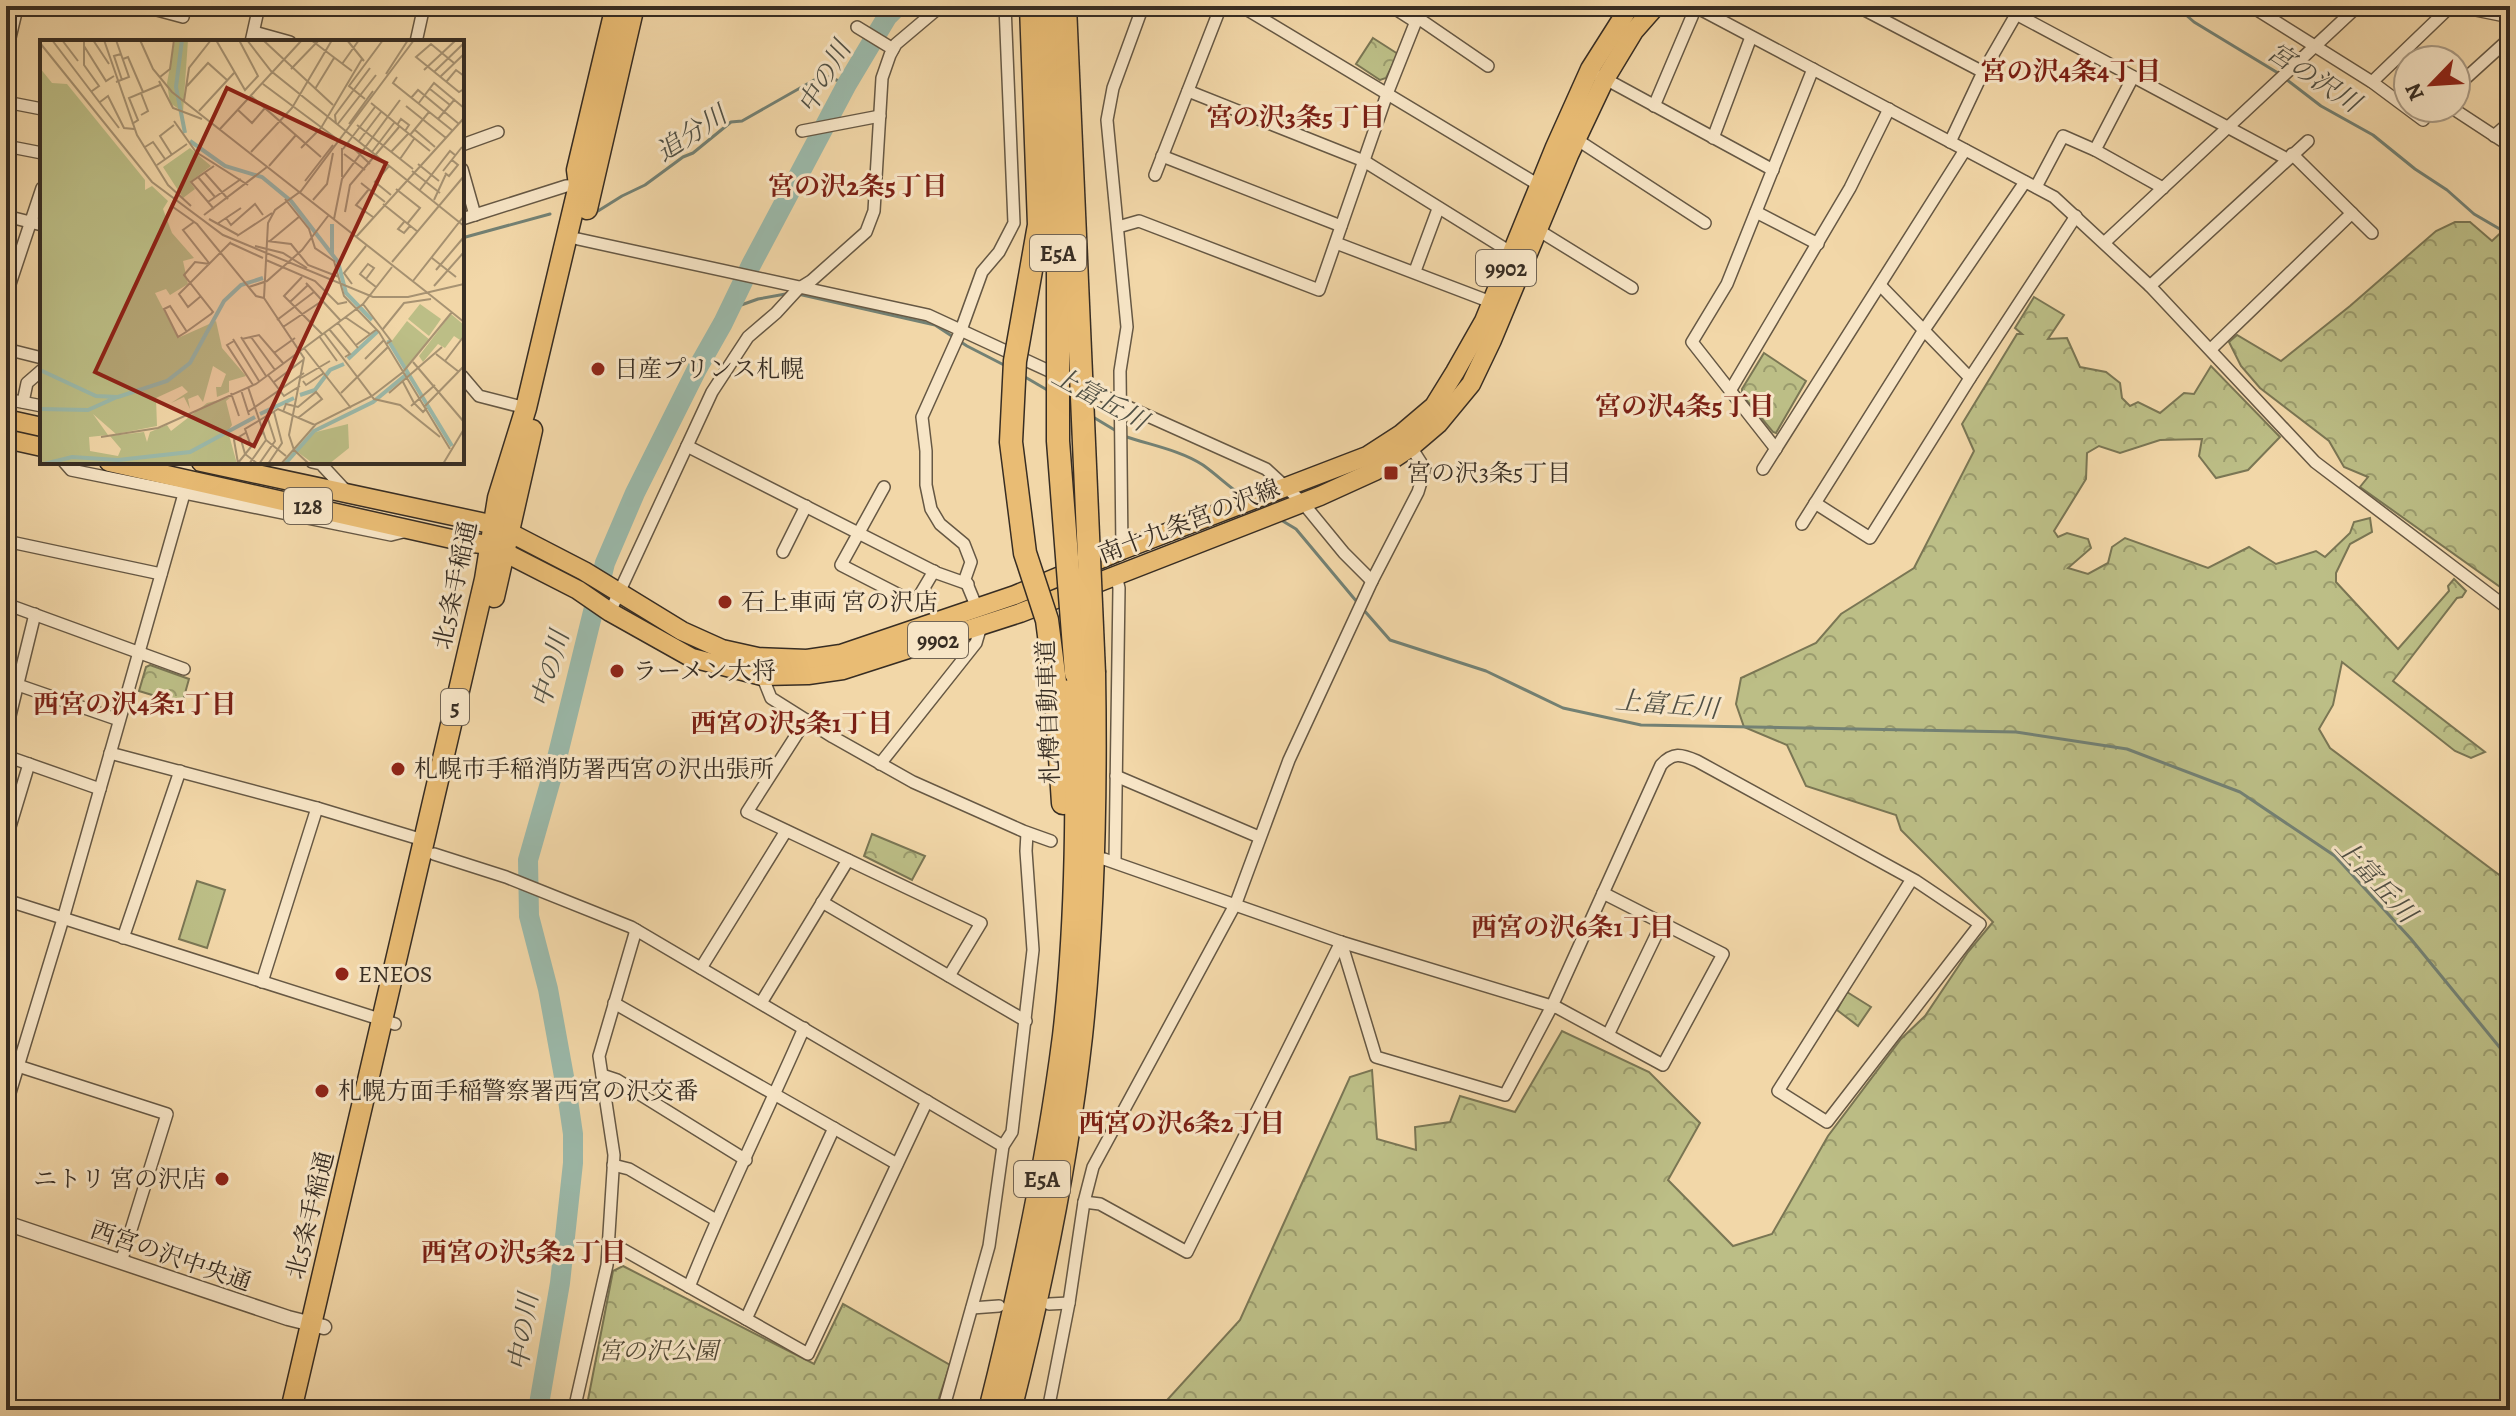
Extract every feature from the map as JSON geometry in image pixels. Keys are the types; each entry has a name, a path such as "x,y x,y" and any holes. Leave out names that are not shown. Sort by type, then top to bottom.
{"highway":[{"name":"北5条手稲通","path":"291,1410 317,1325 389,1022 482,592 514,502 578,239 586,186 577,170 616,6"},
{"name":"北5条手稲通","path":"500,539 498,498 526,408 634,6"},
{"path":"1031,6 1039,225 1015,361 1011,442 1025,553 1047,620 1055,682 1071,944"},
{"name":"札樽自動車道","path":"990,1410 1015,1313 1044,1166 1064,1035 1085,673 1059,470 1058,236 1047,6"},
{"name":"札樽自動車道","path":"1010,1410 1044,1268 1063,1165 1081,1037 1094,842 1085,673 1065,6"},
{"name":"北5条手稲通","path":"304,1410 317,1325"}],"main road":[{"name":"南十九条宮の沢線","path":"500,539 610,612 692,658 762,676 808,675 843,670 979,617 1122,550 1406,441 1438,424 1471,384 1546,190 1630,6"},
{"name":"南十九条宮の沢線","path":"1597,74 1656,6"},
{"name":"南十九条宮の沢線","path":"1518,258 1538,230 1546,190"},
{"path":"6,419 40,427"},
{"path":"6,439 40,447"},
{"name":"南十九条宮の沢線","path":"500,539 584,571 682,631 722,649 758,657 807,659 841,654 979,617 1116,575 1300,504 1375,471 1406,441"},
{"name":"128","path":"118,464 411,530 500,539"},
{"name":"128","path":"210,464 350,495 500,539"}],"street":[{"path":"6,48 16,6"},
{"path":"142,6 183,17 185,6"},
{"path":"259,6 252,37 275,40"},
{"path":"416,40 424,6"},
{"path":"610,612 712,392 748,337 798,289 866,232 874,211 882,78 893,49 941,6"},
{"path":"880,764 976,643 979,617 965,579 971,562 964,544 940,524 931,509 926,485 922,417 961,330 982,272 999,252 1014,223 1005,6"},
{"path":"1122,550 1120,371 1127,327 1107,120 1113,88 1143,6"},
{"path":"1155,175 1221,6"},
{"path":"1241,6 1546,190"},
{"path":"1391,6 1418,15 1488,66"},
{"path":"1857,6 1983,72"},
{"path":"2001,6 2018,10 2227,128 2289,156 2372,233"},
{"path":"2105,242 2358,6"},
{"path":"2372,82 2454,6 2510,17"},
{"path":"1654,106 1695,7 2054,197 2150,286 2315,462 2510,610"},
{"path":"2253,7 2392,97"},
{"path":"1950,142 1983,72 2018,10"},
{"path":"1118,227 1139,221 1319,290 1387,94 1418,15"},
{"path":"857,27 893,49"},
{"path":"1713,138 1751,37"},
{"path":"2472,72 2510,38"},
{"path":"1776,449 1692,342 1727,284 1813,69"},
{"path":"1597,74 1773,170"},
{"path":"2095,150 2133,77"},
{"path":"1188,91 1364,161 1518,258"},
{"path":"6,102 40,109"},
{"path":"1730,391 1850,188 1889,109"},
{"path":"802,131 880,116"},
{"path":"2472,121 2510,146"},
{"path":"2494,136 2510,122"},
{"path":"464,144 498,132"},
{"path":"1570,134 1705,223"},
{"path":"1802,524 1924,330 2063,136 2163,188"},
{"path":"2150,286 2308,141"},
{"path":"6,146 40,153"},
{"path":"1763,469 1965,150"},
{"path":"1162,156 1341,226"},
{"path":"464,176 475,215"},
{"path":"464,218 566,186 586,186"},
{"path":"7,287 36,224 40,200"},
{"path":"1415,271 1438,209"},
{"path":"1756,212 1818,244"},
{"path":"2211,349 2352,213"},
{"path":"6,216 36,224"},
{"path":"1815,503 1870,538 2076,216"},
{"path":"1538,230 1632,288"},
{"path":"578,239 928,315 1266,469 1372,581"},
{"path":"1336,243 1499,305"},
{"path":"1880,285 1970,378"},
{"path":"6,349 40,358"},
{"path":"23,402 27,383 40,372"},
{"path":"464,378 479,396 526,408"},
{"path":"6,399 40,406"},
{"path":"1050,1400 1084,1202 1093,1167 1236,903 1289,760 1364,596 1418,492 1425,469 1406,441"},
{"path":"687,446 934,571 968,584"},
{"path":"66,464 71,470 391,535 411,530"},
{"path":"321,464 350,495"},
{"path":"884,487 841,565 915,603 934,571"},
{"path":"6,1106 63,919 184,494"},
{"path":"783,552 806,506"},
{"path":"6,541 161,574"},
{"path":"1116,575 1119,588 1116,776 1110,861 1341,942 1552,1006 1663,1065 1723,954 1603,893"},
{"path":"6,604 184,669"},
{"path":"6,732 35,614"},
{"path":"758,657 771,698 806,720 913,782 1051,841"},
{"path":"18,685 119,720"},
{"path":"806,720 747,812 981,923 949,976"},
{"path":"110,753 317,808 428,847 636,930 1003,1146"},
{"path":"1341,942 1376,1057 1505,1095 1552,1006 1661,765 1669,757 1680,754 1912,879 1980,924 1827,1122 1778,1091 1912,879"},
{"path":"6,756 100,789"},
{"path":"6,840 29,764"},
{"path":"123,938 180,771"},
{"path":"1116,776 1259,837"},
{"path":"262,982 317,808"},
{"path":"701,968 786,831"},
{"path":"943,1410 989,1246 1003,1146 1012,1132 1033,950 1027,833"},
{"path":"761,1003 848,860"},
{"path":"6,900 389,1022"},
{"path":"822,902 1026,1021"},
{"path":"1608,1035 1662,923"},
{"path":"574,1410 607,1265 613,1165 599,1056 636,930"},
{"path":"1084,1202 1100,1204 1187,1252 1341,942"},
{"path":"614,1003 897,1164"},
{"path":"689,1287 716,1220 804,1028"},
{"path":"18,1066 167,1114 121,1262"},
{"path":"602,1075 617,1080 746,1160"},
{"path":"608,1246 615,1245 808,1354 927,1101"},
{"path":"746,1319 834,1128"},
{"path":"613,1165 629,1169 716,1220"},
{"name":"西宮の沢中央通","path":"6,1223 317,1325"},
{"path":"1049,1304 1069,1303"},
{"path":"972,1308 999,1306"}],"green space":[{"path":"1373,38 1398,54 1386,78 1380,80 1356,64"},
{"path":"2455,222 2470,222 2492,241 2510,224 2510,594 2360,487 2368,477 2344,467 2329,441 2260,388 2241,366 2229,342 2237,335 2281,361 2436,231"},
{"path":"2034,297 2064,315 2048,339 2067,338 2080,367 2106,372 2120,383 2122,398 2130,406 2138,402 2160,413 2184,393 2194,394 2211,366 2280,437 2248,470 2216,478 2199,456 2202,439 2160,440 2120,453 2099,446 2087,453 2086,479 2054,531 2058,537 2067,533 2088,539 2091,548 2068,568 2088,574 2108,563 2112,547 2125,538 2208,568 2249,547 2276,564 2316,551 2325,557 2350,533 2354,522 2370,518 2372,532 2350,544 2336,573 2336,582 2398,649 2449,591 2448,586 2454,579 2466,591 2457,598 2393,681 2485,752 2471,758 2455,751 2342,662 2333,705 2319,729 2330,748 2510,883 2510,1410 1158,1410 1240,1320 1350,1077 1372,1070 1377,1139 1416,1150 1415,1127 1450,1122 1460,1096 1515,1112 1562,1031 1649,1072 1700,1123 1668,1180 1733,1246 1772,1234 1828,1136 1901,1039 1925,1016 1968,952 1993,922 1901,830 1896,815 1806,786 1787,745 1744,727 1736,704 1741,678 1816,643 1841,614 1914,568 1974,451 1962,424 2017,334 2022,334 2015,328"},
{"path":"1764,353 1806,381 1776,433 1742,395 1742,389"},
{"path":"150,665 189,679 182,704 139,691 146,667"},
{"path":"872,834 925,856 912,880 864,856"},
{"path":"197,881 225,890 207,948 179,939"},
{"path":"1847,992 1871,1007 1858,1026 1837,1010"},
{"name":"宮の沢公園","path":"623,1266 814,1364 843,1304 950,1365 935,1410 586,1410 613,1271"}],"waterway":[{"name":"中の川","path":"538,1410 560,1283 573,1163 573,1134 548,989 529,916 528,860 556,762 605,563 635,493 847,84 887,17 898,6"},
{"name":"宮の沢川","path":"2176,6 2194,22 2278,73 2321,106 2373,135 2474,214 2510,235"},
{"name":"追分川","path":"598,211 693,153 731,122 742,121 823,75 847,84"},
{"name":"追分川","path":"464,237 550,214"},
{"name":"上富丘川","path":"730,309 758,299 791,293"},
{"name":"上富丘川","path":"798,294 935,325 1004,365"},
{"name":"上富丘川","path":"1025,377 1049,391"},
{"name":"上富丘川","path":"1093,417 1118,432"},
{"name":"上富丘川","path":"1124,436 1194,460 1244,497"},
{"name":"上富丘川","path":"1281,520 1296,529 1357,602"},
{"name":"上富丘川","path":"1362,608 1390,640 1486,671 1563,708 1641,725 2016,732 2127,749 2240,792 2335,856 2411,939 2510,1060"}],"place":[{"name":"日産プリンス札幌","path":"598,369"},
{"name":"宮の沢3条5丁目","path":"1391,473"},
{"name":"石上車両 宮の沢店","path":"725,602"},
{"name":"ラーメン大将","path":"617,671"},
{"name":"札幌市手稲消防署西宮の沢出張所","path":"398,769"},
{"name":"ENEOS","path":"342,974"},
{"name":"札幌方面手稲警察署西宮の沢交番","path":"322,1091"},
{"name":"ニトリ 宮の沢店","path":"222,1179"}],"district":[{"name":"宮の沢4条4丁目","path":"2071,71"},
{"name":"宮の沢3条5丁目","path":"1296,117"},
{"name":"宮の沢2条5丁目","path":"858,186"},
{"name":"宮の沢4条5丁目","path":"1685,406"},
{"name":"西宮の沢4条1丁目","path":"135,704"},
{"name":"西宮の沢5条1丁目","path":"792,723"},
{"name":"西宮の沢6条1丁目","path":"1573,927"},
{"name":"西宮の沢6条2丁目","path":"1182,1123"},
{"name":"西宮の沢5条2丁目","path":"524,1252"}]}
